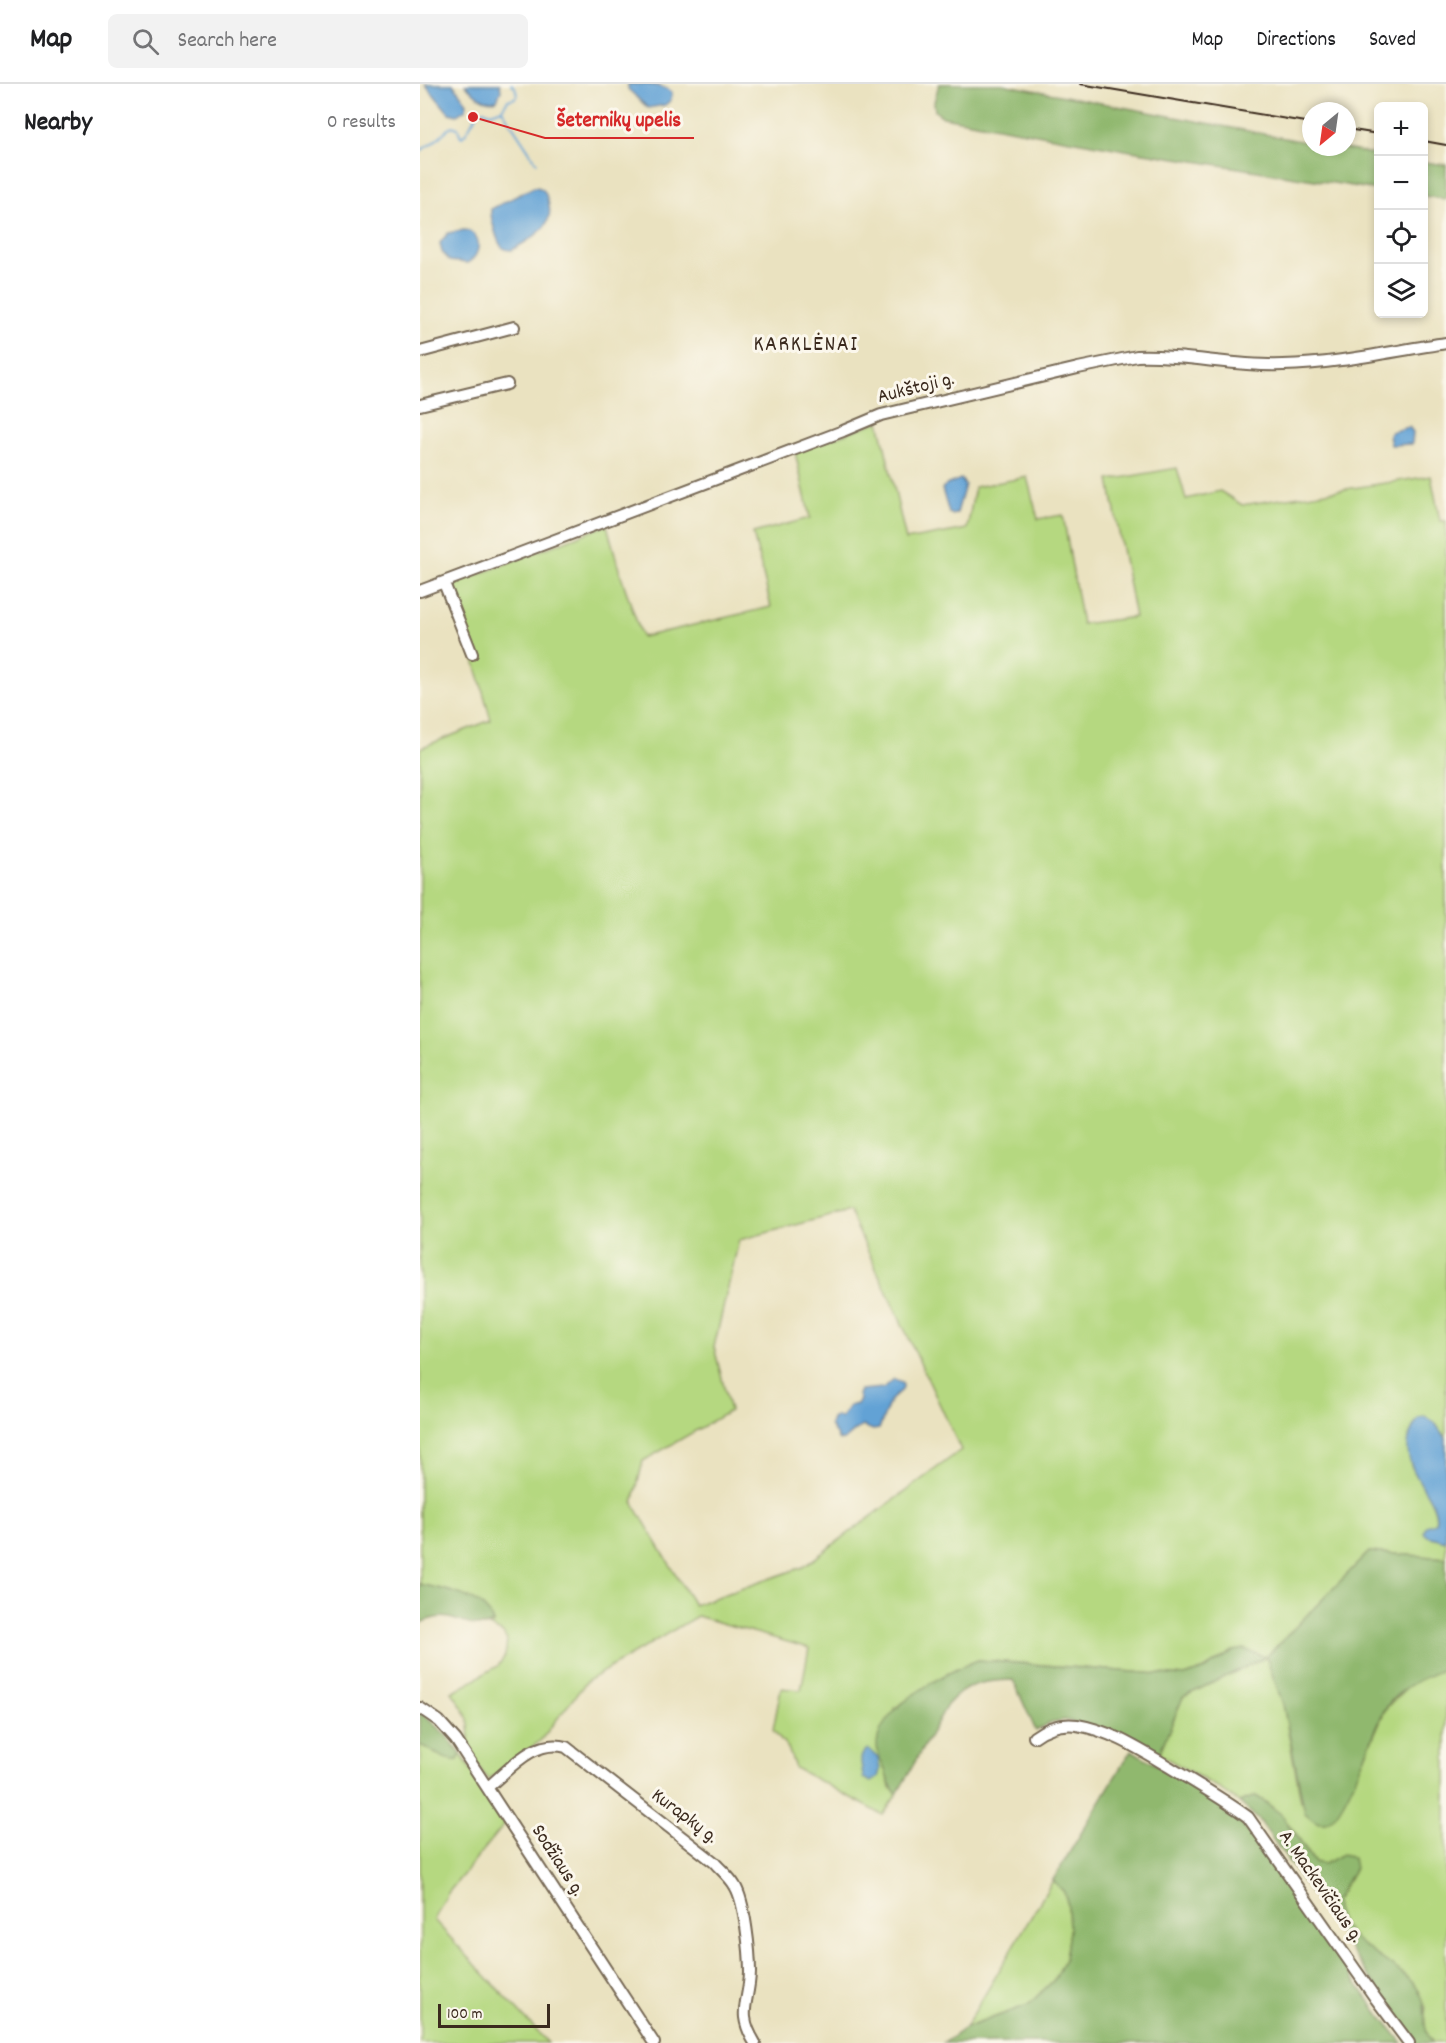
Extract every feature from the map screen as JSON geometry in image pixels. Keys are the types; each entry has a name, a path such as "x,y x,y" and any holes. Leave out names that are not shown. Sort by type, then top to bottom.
{"street":[{"path":"420,352 514,327"},
{"name":"Aukštoji g.","path":"420,591 843,431 868,419 910,408 1137,356 1159,355 1245,364 1285,365 1446,343"},
{"path":"420,405 507,384"},
{"path":"444,583 472,654"},
{"name":"Sodžiaus g.","path":"420,1708 439,1721 456,1740 654,2043"},
{"name":"A. Mackevičiaus g.","path":"1034,1737 1051,1728 1077,1725 1115,1738 1223,1798 1248,1817 1409,2043"},
{"name":"Kurapkų g.","path":"488,1787 530,1752 548,1745 566,1747 714,1862 735,1885 742,1904 750,1973 744,2017 746,2029 755,2043"}],"green space":[{"path":"939,84 1002,84 1302,141 1302,156 1356,156 1356,151 1374,154 1374,189 1125,150 943,117 935,111 934,102"},
{"path":"1428,163 1446,165 1446,199 1428,197"},
{"path":"879,421 906,540 967,529 975,487 1027,477 1038,519 1063,515 1082,624 1135,617 1109,480 1177,468 1186,499 1220,491 1242,505 1431,476 1440,521 1446,521 1446,1439 1435,1423 1409,1436 1409,1458 1436,1517 1428,1536 1446,1541 1446,1558 1369,1552 1266,1657 1283,1704 1301,1801 1362,1763 1386,1708 1410,1684 1446,1668 1446,2043 1433,2043 1427,2035 1424,2021 1426,2008 1413,1983 1358,1942 1338,1921 1335,1901 1349,1879 1324,1864 1314,1862 1290,1825 1266,1802 1256,1796 1239,1802 1159,1754 1183,1697 1265,1657 1233,1651 1205,1669 1185,1676 978,1660 925,1688 895,1708 886,1773 890,1787 897,1794 883,1815 795,1768 788,1748 773,1730 781,1688 801,1690 809,1648 697,1616 587,1681 540,1741 488,1780 466,1749 470,1733 468,1719 452,1692 498,1666 505,1656 507,1641 503,1633 489,1626 493,1623 453,1592 420,1584 420,748 491,720 453,584 607,525 620,573 642,637 771,607 753,533 810,518 795,452","holes":["849,1211 961,1450 803,1567 694,1605 633,1503 643,1461 730,1411 714,1347 739,1240"]},
{"path":"1369,1552 1446,1558 1446,1668 1412,1684 1391,1701 1380,1719 1350,1790 1333,1818 1325,1823 1317,1822 1305,1813 1283,1704 1266,1657"},
{"path":"420,1584 463,1595 473,1600 489,1614 493,1623 477,1626 442,1617 420,1623"},
{"path":"1244,1649 1266,1657 1183,1697 1159,1754 1123,1736 1065,1720 1051,1722 1036,1731 1013,1680 977,1684 954,1697 947,1705 897,1794 878,1754 878,1738 883,1725 892,1713 934,1681 978,1660 1185,1676 1205,1669 1233,1651"},
{"path":"420,1712 446,1735 461,1754 458,1760 443,1757 420,1745"},
{"path":"420,1745 461,1754 505,1824 448,1893 434,1920 548,2043 420,2043"},
{"path":"1131,1750 1214,1798 1229,1810 1258,1844 1375,2009 1402,2043 944,2043 965,2028 1028,2005 1055,1979 1065,1959 1069,1931 1068,1905 1064,1892 1053,1880"},
{"path":"1256,1796 1281,1814 1314,1862 1324,1864 1342,1854 1353,1858 1355,1868 1335,1901 1338,1915 1354,1938 1403,1973 1419,1991 1423,1999 1426,2028 1433,2043 1416,2043 1260,1821 1239,1802"},
{"path":"1053,1880 1064,1892 1068,1905 1069,1931 1065,1959 1055,1979 1028,2005 965,2028"}],"water":[{"path":"425,84 453,84 467,103 466,109 457,115 449,113"},
{"path":"465,84 500,84 501,91 497,100 492,101 475,94"},
{"path":"628,84 663,87 672,92 671,100 665,105 648,108 628,89"},
{"path":"534,187 544,191 550,208 546,224 542,230 512,250 505,249 496,235 491,209"},
{"path":"464,230 477,239 476,255 467,263 449,261 442,252 440,243 448,233"},
{"path":"1409,427 1413,432 1412,444 1391,445 1389,435 1391,432"},
{"path":"961,479 965,485 957,513 953,515 949,513 942,489"},
{"path":"894,1379 902,1382 902,1390 890,1401 879,1429 873,1430 863,1426 844,1440 839,1440 830,1425 832,1419 836,1416 841,1418 849,1406 857,1404 860,1400 858,1395 860,1390 883,1388"},
{"path":"1425,1416 1435,1423 1446,1439 1446,1541 1424,1533 1426,1526 1435,1523 1435,1513 1432,1502 1411,1465 1408,1451 1410,1436 1418,1419"},
{"path":"868,1749 878,1758 880,1770 878,1777 871,1782 863,1778 861,1762 862,1755"}],"waterway":[{"path":"420,152 452,126 458,128 462,137 476,116 483,110 491,113 502,109 508,100 517,95 515,87 511,84"},
{"path":"502,110 537,163"}],"railway":[{"path":"1080,84 1302,121"},
{"path":"1356,130 1374,133"},
{"path":"1428,142 1446,145"}],"place":[{"name":"Šeternikų upelis","path":"473,117"}],"district":[{"name":"KARKLĖNAI","path":"806,345"}]}
